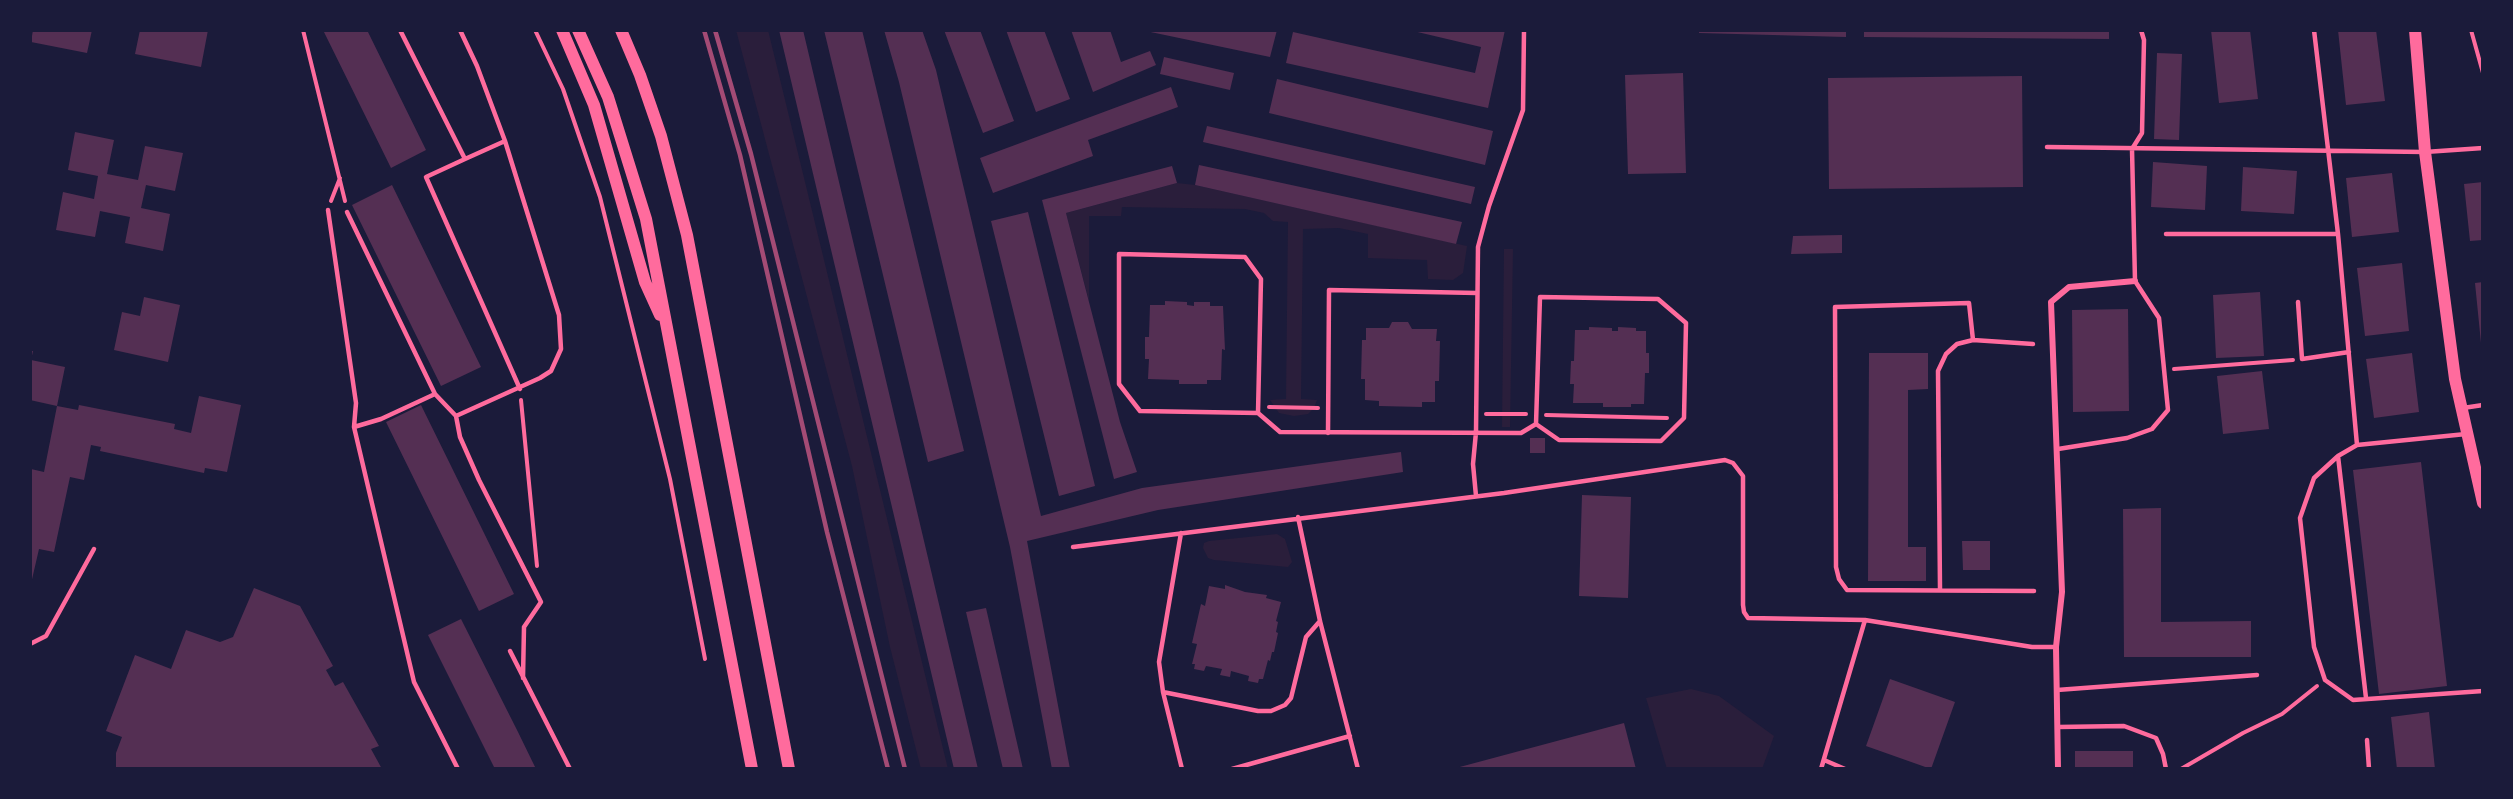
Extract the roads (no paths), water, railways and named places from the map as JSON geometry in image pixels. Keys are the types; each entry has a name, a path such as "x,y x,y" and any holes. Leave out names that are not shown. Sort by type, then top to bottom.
{"main road":[{"path":"562,30 594,105 645,282 671,337"},
{"path":"578,30 608,97 646,219 671,337 752,769"},
{"path":"622,30 661,136 687,235 789,769"},
{"path":"2417,30 2425,152 2460,408 2483,503"}],"street":[{"path":"2058,769 2056,646 2062,592 2051,302 2069,287 2135,281"}],"lane":[{"path":"400,30 465,159"},
{"path":"456,416 520,389 551,371 561,349 562,328 505,141 477,66 460,30"},
{"path":"1476,496 1473,464 1476,432 1478,247 1489,206 1523,110 1524,30"},
{"path":"2058,449 2127,438 2152,429 2168,410 2159,318 2135,281 2132,148 2142,133 2144,40 2141,30"},
{"path":"2314,30 2338,234 2357,445"},
{"path":"505,141 426,177 520,389"},
{"path":"2047,147 2425,152 2483,148"},
{"path":"328,210 356,403 354,427 414,681 458,769"},
{"path":"347,212 435,394 456,416 460,437 479,480 541,602 524,627 524,678"},
{"path":"2166,234 2338,234"},
{"path":"1258,413 1262,279 1245,256 1119,254 1119,384 1140,411 1258,413 1280,432 1521,433 1536,424"},
{"path":"1328,433 1329,290 1477,293"},
{"path":"1540,297 1658,299 1686,323 1684,418 1661,441 1559,440 1536,424 1540,297"},
{"path":"2298,302 2302,359 2349,352"},
{"path":"1973,340 1969,303 1835,307 1836,567 1839,579 1847,590 2034,591"},
{"path":"1940,589 1938,371 1946,354 1957,344 1973,340 2033,344"},
{"path":"354,427 381,419 435,394"},
{"path":"2460,408 2483,405"},
{"path":"2466,434 2357,445 2338,456 2314,478 2300,518 2314,647 2325,680 2353,700 2483,691"},
{"path":"2338,456 2366,698"},
{"path":"1073,547 1476,496 1725,460 1733,463 1743,476 1743,605 1748,618 1864,620 2032,647 2056,646"},
{"path":"1298,517 1320,621 1359,769"},
{"path":"1181,533 1159,662 1163,692 1182,769"},
{"path":"30,644 46,636 94,549"},
{"path":"1821,769 1864,620"},
{"path":"1163,692 1258,711 1271,711 1285,705 1291,698 1306,637 1320,621"},
{"path":"510,651 570,769"},
{"path":"2057,690 2257,675"},
{"path":"2058,727 2124,726 2156,738 2166,769"},
{"path":"1232,769 1350,736"},
{"path":"2367,740 2369,769"},
{"path":"1824,760 1845,769"}],"railway":[{"path":"704,30 740,155 827,532 888,769"},
{"path":"715,30 751,154 905,769"}]}
